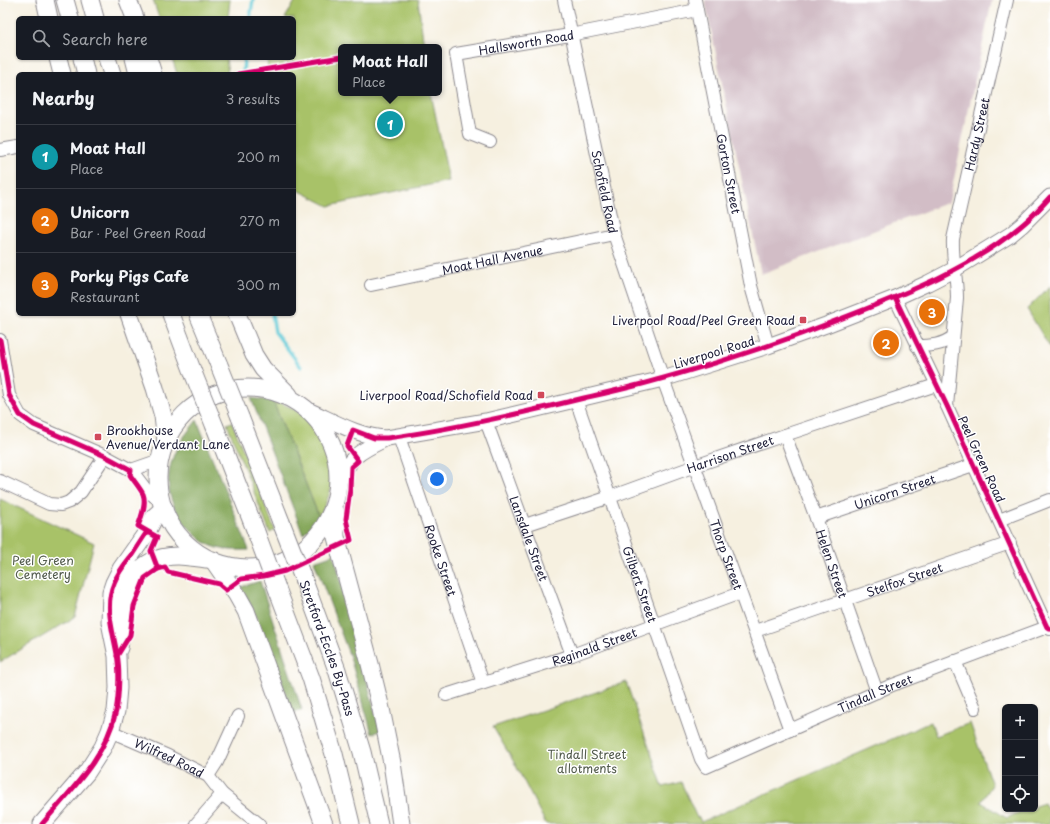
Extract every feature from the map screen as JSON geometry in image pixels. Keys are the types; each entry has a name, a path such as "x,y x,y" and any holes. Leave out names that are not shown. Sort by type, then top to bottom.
{"highway":[{"path":"45,0 49,16"},
{"path":"65,0 69,16"},
{"path":"90,0 94,16"},
{"path":"120,0 124,16"},
{"path":"128,0 133,16"},
{"path":"58,60 62,72"},
{"path":"82,60 86,72"},
{"path":"108,60 111,72"},
{"path":"134,60 138,72"},
{"path":"149,60 152,72"},
{"path":"130,316 155,388 163,416 163,450"},
{"name":"Stretford-Eccles By-Pass","path":"172,316 311,678 334,754 351,824"},
{"path":"199,316 219,365"},
{"path":"206,316 219,365"},
{"path":"238,316 250,347 258,361 274,380 303,406 324,429 332,444 337,461 338,483 335,503 336,537 381,709 392,763 401,824"},
{"name":"Stretford-Eccles By-Pass","path":"219,365 337,670 362,752 379,824"},
{"path":"303,406 283,395 267,390 244,388 222,392 202,401 184,415 171,432 163,450 158,472 159,487 163,505 173,526 179,535 194,549 212,560 237,595 246,611 324,824"},
{"path":"117,656 129,585 139,571 154,560 171,556 187,556 212,560 227,565 250,568 284,561 303,549 320,533 326,524 335,503"},
{"path":"42,824 87,772 110,731 116,711 118,688 117,656 110,622 111,592 121,569 163,505"}],"main road":[{"name":"Liverpool Road","path":"303,406 341,425 374,438 393,438 486,421 663,379 768,346 826,325 895,298 928,283 955,269 1010,235 1050,197"},
{"name":"Liverpool Road","path":"338,483 354,456 364,449 393,438"}],"street":[{"name":"Schofield Road","path":"564,0 570,35 614,234 663,379"},
{"name":"Hardy Street","path":"955,269 952,250 953,239 1007,0"},
{"name":"Hallsworth Road","path":"490,142 470,134 456,54 570,35 696,5"},
{"name":"Gorton Street","path":"696,5 751,286 768,346"},
{"path":"0,150 16,147"},
{"name":"Moat Hall Avenue","path":"371,285 614,234"},
{"name":"Peel Green Road","path":"947,406 957,298 955,269"},
{"name":"Peel Green Road","path":"895,298 947,406 1049,628"},
{"path":"917,346 935,345 948,341 953,337"},
{"path":"0,340 9,395 20,415 34,425 105,456 131,470 147,491 163,505"},
{"name":"Thorp Street","path":"663,379 790,730"},
{"name":"Harrison Street","path":"525,525 610,497 785,435 936,385"},
{"name":"Gilbert Street","path":"576,400 701,759 706,767"},
{"name":"Lansdale Street","path":"486,421 572,655"},
{"name":"Helen Street","path":"785,435 878,692"},
{"name":"Rooke Street","path":"393,438 483,683"},
{"path":"131,470 154,462 163,450"},
{"path":"0,481 49,504 61,505 69,502 81,492 105,456"},
{"name":"Unicorn Street","path":"816,518 973,465"},
{"path":"999,520 1050,500"},
{"name":"Stelfox Street","path":"755,631 1010,543"},
{"name":"Reginald Street","path":"446,695 572,655 740,593"},
{"name":"Tindall Street","path":"706,767 878,692 1049,628"},
{"path":"955,662 975,708"},
{"path":"208,776 217,762 238,716"},
{"name":"Wilfred Road","path":"110,731 168,756 208,776 222,794 259,824"},
{"path":"196,824 222,794"}],"shaded area":[{"path":"705,0 992,0 949,202 761,274"}],"green space":[{"path":"153,0 230,0 228,16 158,16"},
{"path":"296,0 418,0 424,44 338,44 338,96 432,96 449,181 329,206 296,189 296,72 268,72 267,60 296,60 296,16 286,16"},
{"path":"173,60 226,60 228,72 176,72"},
{"path":"1050,286 1050,348 1027,309"},
{"path":"251,398 273,401 319,517 303,534"},
{"path":"273,401 290,407 317,425 326,437 332,451 334,466 333,482 319,517"},
{"path":"197,420 249,550 221,549 206,543 200,539 182,520 172,501 168,481 172,459 181,441"},
{"path":"232,422 275,530 270,533 227,424"},
{"name":"Peel Green Cemetery","path":"0,499 94,543 75,617 0,662"},
{"path":"334,554 380,731 372,734 350,657 314,561"},
{"path":"260,581 302,710 292,713 264,633 241,587"},
{"name":"Tindall Street allotments","path":"626,682 663,787 681,782 697,818 699,817 701,822 931,722 936,736 970,723 992,785 981,802 1007,818 1020,812 1038,812 1038,805 1044,803 1050,813 1050,824 546,824 515,764 493,727"}],"waterway":[{"path":"250,16 253,0"},
{"path":"243,72 244,60"},
{"path":"272,316 275,332 301,367"}],"cycle path":[{"path":"250,72 338,57"},
{"path":"117,656 130,635 134,606 145,578 158,569 165,567 168,572 219,584 226,590 241,579 285,571 351,540 346,519 351,467 358,461 347,446 353,430 374,438 387,438 461,426 634,386 757,350 825,325 939,278 982,254 1003,240 1029,219 1050,197"},
{"path":"895,298 947,406 1047,627 1050,629"},
{"path":"0,340 9,395 20,415 34,425 105,456 131,470 130,475 142,492 144,498 143,511 138,526 157,537 151,551 158,569"},
{"path":"42,824 86,772 96,758 111,728 117,705 119,675 118,660 110,618 111,592 120,572 147,532"}],"place":[{"name":"Moat Hall","path":"390,124"},
{"name":"Porky Pigs Cafe","path":"932,312"},
{"name":"Liverpool Road/Peel Green Road","path":"803,320"},
{"name":"Unicorn","path":"886,343"},
{"name":"Liverpool Road/Schofield Road","path":"541,395"},
{"name":"Brookhouse Avenue/Verdant Lane","path":"98,437"}]}
